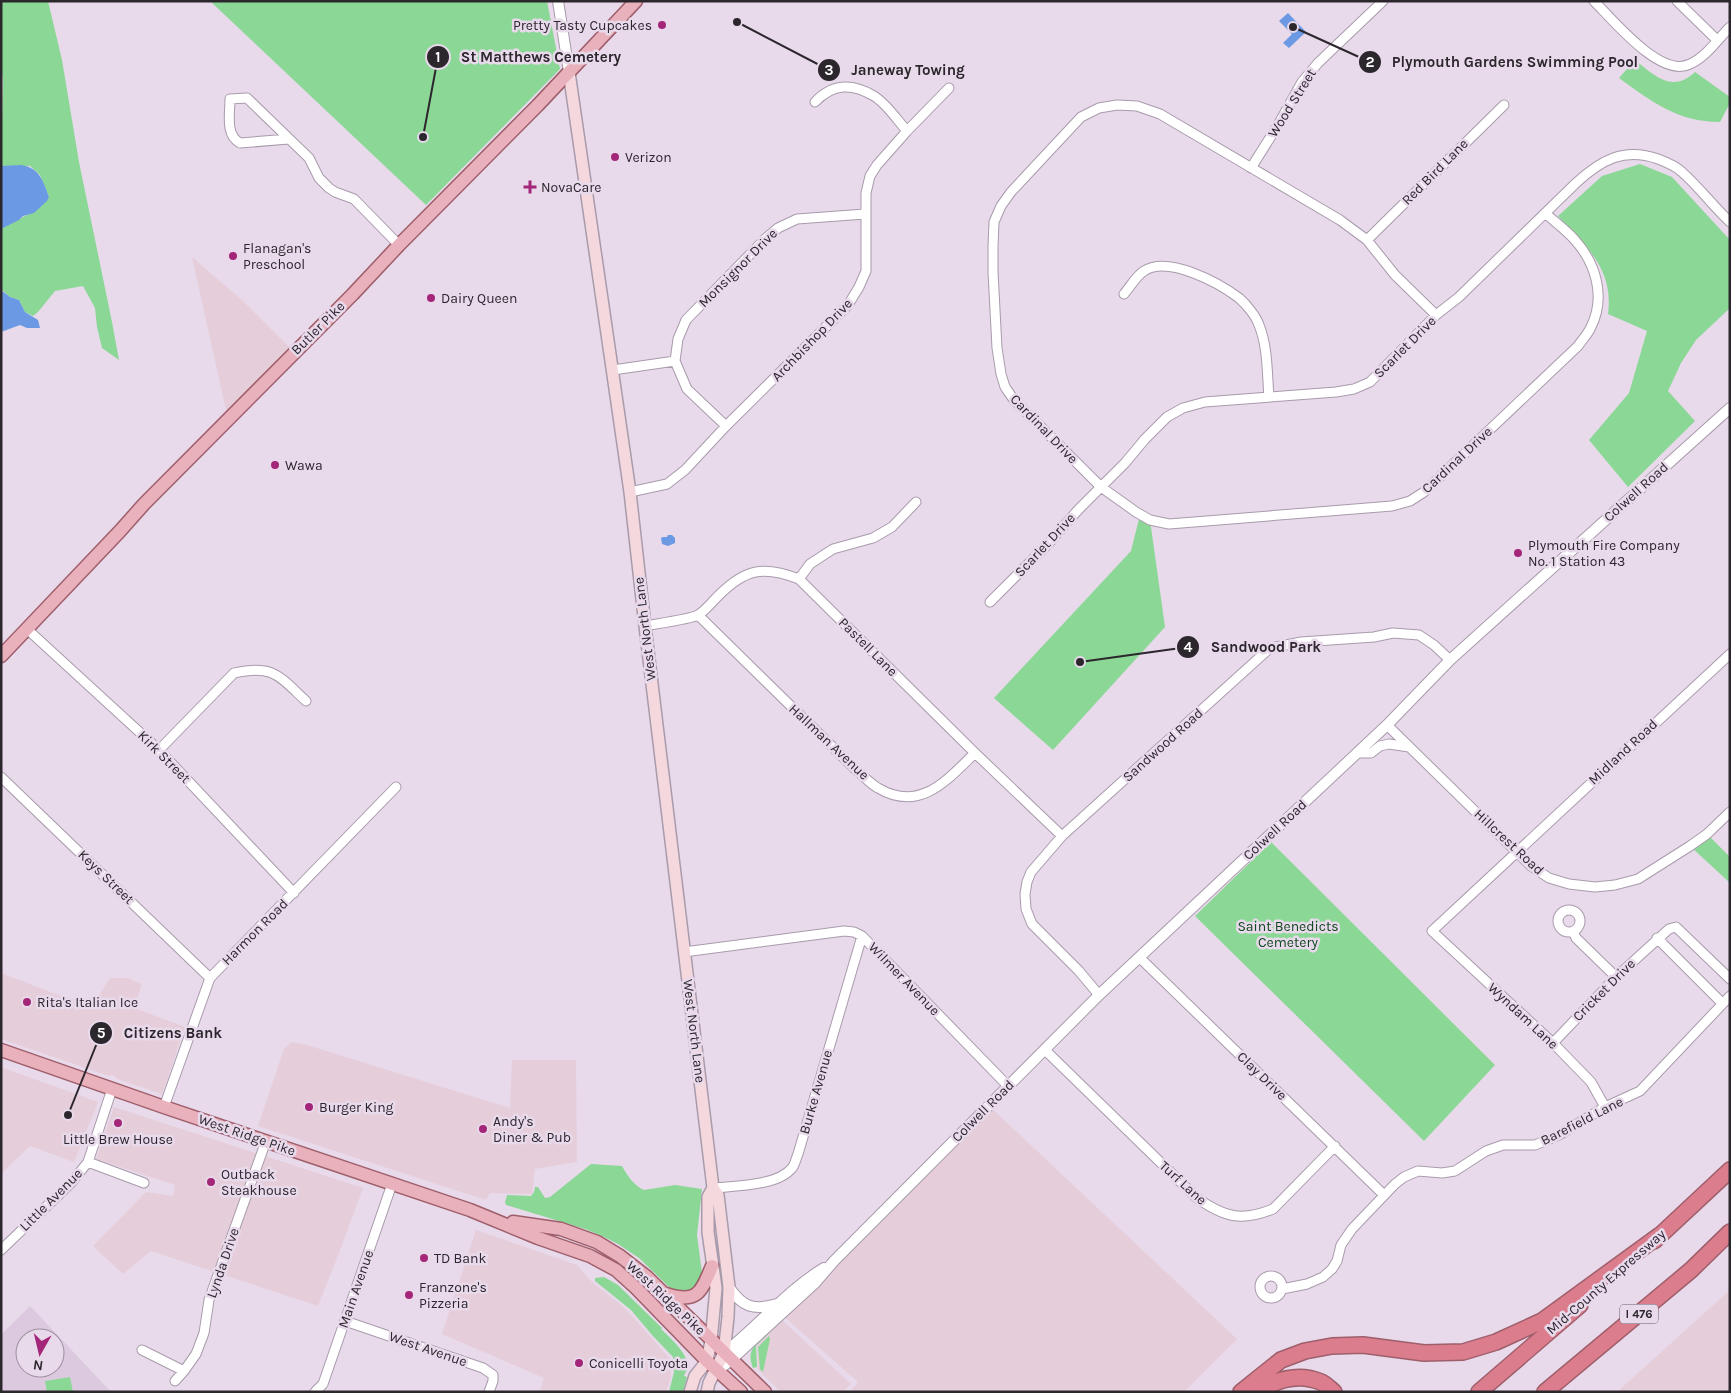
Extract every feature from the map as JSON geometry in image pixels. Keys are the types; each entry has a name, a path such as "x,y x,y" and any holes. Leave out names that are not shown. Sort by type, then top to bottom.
{"highway":[{"name":"Mid-County Expressway","path":"1479,1392 1660,1235 1730,1170"},
{"name":"I 476","path":"1544,1392 1691,1270 1730,1232"},
{"path":"1241,1392 1281,1360 1305,1351 1332,1346 1363,1345 1424,1352 1463,1352 1496,1342 1542,1320 1660,1235"},
{"path":"1554,1392 1691,1270"},
{"path":"1258,1392 1272,1383 1296,1377 1322,1382 1334,1392"}],"main road":[{"name":"Butler Pike","path":"1,656 151,497 353,294 636,1"},
{"name":"West North Lane","path":"569,72 630,492 644,626 713,1188 718,1195 729,1287 727,1357 709,1383 707,1392"},
{"name":"West Ridge Pike","path":"1,1050 493,1219 538,1238 585,1254 616,1270 707,1361 741,1392"},
{"name":"West North Lane","path":"707,1361 711,1341 716,1288 708,1232 708,1197 713,1188"},
{"name":"West Ridge Pike","path":"493,1219 561,1229 597,1242 620,1256 647,1277 764,1392"},
{"path":"663,1293 684,1298 697,1294 702,1289 712,1266"},
{"path":"690,1392 695,1376 707,1361 727,1357"}],"street":[{"path":"558,1 569,72"},
{"name":"Wood Street","path":"1251,168 1302,82 1318,63 1383,1"},
{"path":"1594,1 1637,45 1665,63 1675,67 1688,66 1699,59 1730,27"},
{"path":"1677,1 1717,40"},
{"path":"815,102 823,94 839,86 860,90 876,97 907,131"},
{"name":"Archbishop Drive","path":"630,492 667,484 685,470 726,426 848,305 866,271 867,228 865,214 866,192 870,176 877,165 907,131 949,88"},
{"path":"289,139 240,143 233,139 230,132 230,99 247,98 289,139 308,158 319,178 329,188 354,199 399,245"},
{"name":"Red Bird Lane","path":"1367,240 1504,104"},
{"name":"Cardinal Drive","path":"1436,315 1395,275 1367,240 1340,220 1160,114 1137,106 1117,105 1099,108 1081,117 1011,192 1001,206 994,222 993,272 997,348 1005,387 1014,400 1101,487 1150,520 1169,524 1392,506 1410,501 1424,492 1578,346 1591,329 1597,313 1599,294 1595,274 1588,257 1574,239 1545,213"},
{"name":"Scarlet Drive","path":"990,602 1048,544 1162,423 1183,408 1205,402 1336,392 1354,389 1370,382 1436,315 1459,297 1591,170 1619,156 1632,153 1666,162 1681,171 1730,222"},
{"name":"Monsignor Drive","path":"675,361 678,339 686,320 778,228 797,219 865,214"},
{"path":"1124,294 1144,271 1160,266 1180,268 1194,272 1240,298 1259,324 1264,341 1269,397"},
{"path":"613,370 675,361 688,389 726,426"},
{"name":"Colwell Road","path":"727,1357 815,1282 1099,995 1387,725 1450,660 1730,408"},
{"path":"798,579 810,564 833,549 873,538 892,528 916,502"},
{"name":"Pastell Lane","path":"698,616 727,586 748,573 764,570 784,573 798,579 1062,836"},
{"path":"644,626 698,616"},
{"name":"Hallman Avenue","path":"698,616 854,768 876,787 893,796 912,797 928,793 943,784 975,753"},
{"name":"Kirk Street","path":"27,629 159,750 294,892"},
{"name":"Sandwood Road","path":"1099,995 1079,971 1032,924 1026,909 1027,882 1031,872 1062,836 1270,648 1301,642 1374,637 1393,633 1419,635 1434,645 1450,660"},
{"name":"Midland Road","path":"1432,931 1730,654"},
{"path":"159,750 234,673 250,670 270,671 282,679 306,701"},
{"name":"Hillcrest Road","path":"1387,725 1531,866 1548,878 1569,884 1595,887 1615,885 1638,879 1707,834 1730,812"},
{"path":"1357,753 1371,752 1380,746 1389,744 1409,747"},
{"name":"Keys Street","path":"1,777 210,978"},
{"name":"Harmon Road","path":"164,1107 210,978 396,787"},
{"path":"1722,1003 1657,938 1669,929 1676,927 1730,979"},
{"name":"Wilmer Avenue","path":"684,952 844,931 854,932 862,936 1008,1086"},
{"name":"Wyndam Lane","path":"1432,931 1553,1043 1591,1082 1605,1107"},
{"path":"1573,931 1576,938 1616,977"},
{"name":"Burke Avenue","path":"713,1188 771,1181 792,1168 862,936"},
{"name":"Cricket Drive","path":"1553,1043 1616,977 1657,938"},
{"name":"Clay Drive","path":"1140,958 1384,1195"},
{"name":"Barefield Lane","path":"1282,1289 1307,1284 1323,1277 1332,1269 1337,1261 1341,1246 1352,1229 1395,1184 1411,1174 1418,1171 1455,1172 1486,1151 1503,1145 1535,1145 1559,1135 1605,1107 1640,1091 1730,996"},
{"name":"Turf Lane","path":"1045,1050 1197,1198 1213,1209 1231,1216 1247,1217 1273,1209 1335,1146"},
{"name":"Little Avenue","path":"1,1250 70,1183 88,1162 112,1089"},
{"name":"Lynda Drive","path":"175,1381 196,1354 204,1333 209,1300 266,1141"},
{"path":"88,1162 144,1183"},
{"name":"Main Avenue","path":"315,1392 323,1384 392,1184"},
{"name":"Colwell Road","path":"727,1357 748,1334 810,1276 831,1264"},
{"path":"729,1287 737,1299 748,1305 764,1307 781,1302"},
{"name":"West Avenue","path":"345,1321 483,1368 493,1375 489,1392"},
{"path":"142,1350 184,1371"}],"shaded area":[{"path":"192,257 243,301 294,352 228,419"},
{"path":"1,973 66,998 95,1002 110,978 128,978 142,984 134,1008 185,1027 162,1094 117,1079 113,1075 109,1076 1,1039"},
{"path":"291,1042 307,1045 510,1108 512,1060 576,1060 577,1162 535,1169 532,1194 490,1193 486,1200 258,1126 284,1049"},
{"path":"1,1067 98,1102 74,1162 30,1146 1,1174"},
{"path":"989,1106 1237,1339 1184,1392 850,1392 858,1382 781,1314"},
{"path":"114,1107 363,1188 318,1306 151,1251 123,1274 93,1246 146,1192 173,1196 175,1185 96,1159"},
{"path":"476,1230 577,1265 592,1282 626,1309 671,1360 671,1377 666,1392 540,1392 544,1378 442,1334"},
{"path":"1730,1290 1730,1392 1617,1392"},
{"path":"30,1306 51,1328 15,1328 15,1378 65,1378 65,1343 111,1392 1,1392 1,1335"},
{"path":"782,1320 851,1384 843,1392 781,1392 758,1370 757,1346"}],"green space":[{"path":"1,1 48,1 62,60 79,162 119,360 102,348 95,308 83,286 55,291 33,316 25,312 19,300 10,297 1,289 1,229 32,212 49,197 40,175 30,166 1,166 3,80 1,67"},
{"path":"210,1 547,1 560,69 426,205"},
{"path":"1635,60 1656,76 1671,82 1679,82 1695,72 1730,97 1730,103 1720,122 1691,118 1666,109 1619,78"},
{"path":"1640,164 1672,177 1730,240 1730,308 1696,340 1681,363 1668,391 1695,421 1628,487 1589,440 1629,393 1647,331 1608,314 1609,298 1607,284 1596,259 1558,216 1602,176"},
{"path":"1140,515 1150,520 1165,627 1053,750 994,698 1131,551"},
{"path":"1707,834 1730,857 1730,883 1690,846"},
{"name":"Saint Benedicts Cemetery","path":"1271,842 1495,1065 1424,1141 1195,916"},
{"path":"591,1164 622,1166 634,1183 644,1190 675,1185 702,1189 697,1235 702,1273 701,1281 693,1290 681,1293 669,1287 639,1258 602,1236 506,1205 507,1195 531,1196 535,1187 538,1187 545,1198 550,1197"},
{"path":"604,1277 618,1285 662,1328 683,1353 687,1364 684,1376 687,1377 683,1392 669,1392 674,1372 673,1357 631,1310 595,1281 595,1278"},
{"path":"766,1333 768,1334 756,1346 757,1367 753,1368 751,1352 755,1344"},
{"path":"769,1336 763,1372 760,1369 758,1347"},
{"path":"70,1377 73,1392 47,1392 45,1381"}],"water":[{"path":"1288,13 1306,32 1289,48 1283,43 1292,34 1279,21"},
{"path":"21,165 37,172 43,181 49,197 34,213 23,216 1,229 1,166"},
{"path":"1,290 10,297 19,300 25,312 38,320 40,328 27,328 20,325 1,332"},
{"path":"672,535 675,538 675,543 668,546 662,544 661,538"}],"place":[{"name":"Janeway Towing","path":"737,22"},
{"name":"Pretty Tasty Cupcakes","path":"662,25"},
{"name":"Plymouth Gardens Swimming Pool","path":"1293,27"},
{"name":"St Matthews Cemetery","path":"423,137"},
{"name":"Verizon","path":"615,157"},
{"name":"NovaCare","path":"530,187"},
{"name":"Flanagan's Preschool","path":"233,256"},
{"name":"Dairy Queen","path":"431,298"},
{"name":"Wawa","path":"275,465"},
{"name":"Plymouth Fire Company No. 1 Station 43","path":"1518,553"},
{"name":"Sandwood Park","path":"1080,662"},
{"name":"Rita's Italian Ice","path":"27,1002"},
{"name":"Burger King","path":"309,1107"},
{"name":"Citizens Bank","path":"68,1115"},
{"name":"Little Brew House","path":"118,1123"},
{"name":"Andy's Diner & Pub","path":"483,1129"},
{"name":"Outback Steakhouse","path":"211,1182"},
{"name":"TD Bank","path":"424,1258"},
{"name":"Franzone's Pizzeria","path":"409,1295"},
{"name":"Conicelli Toyota","path":"579,1363"}]}
